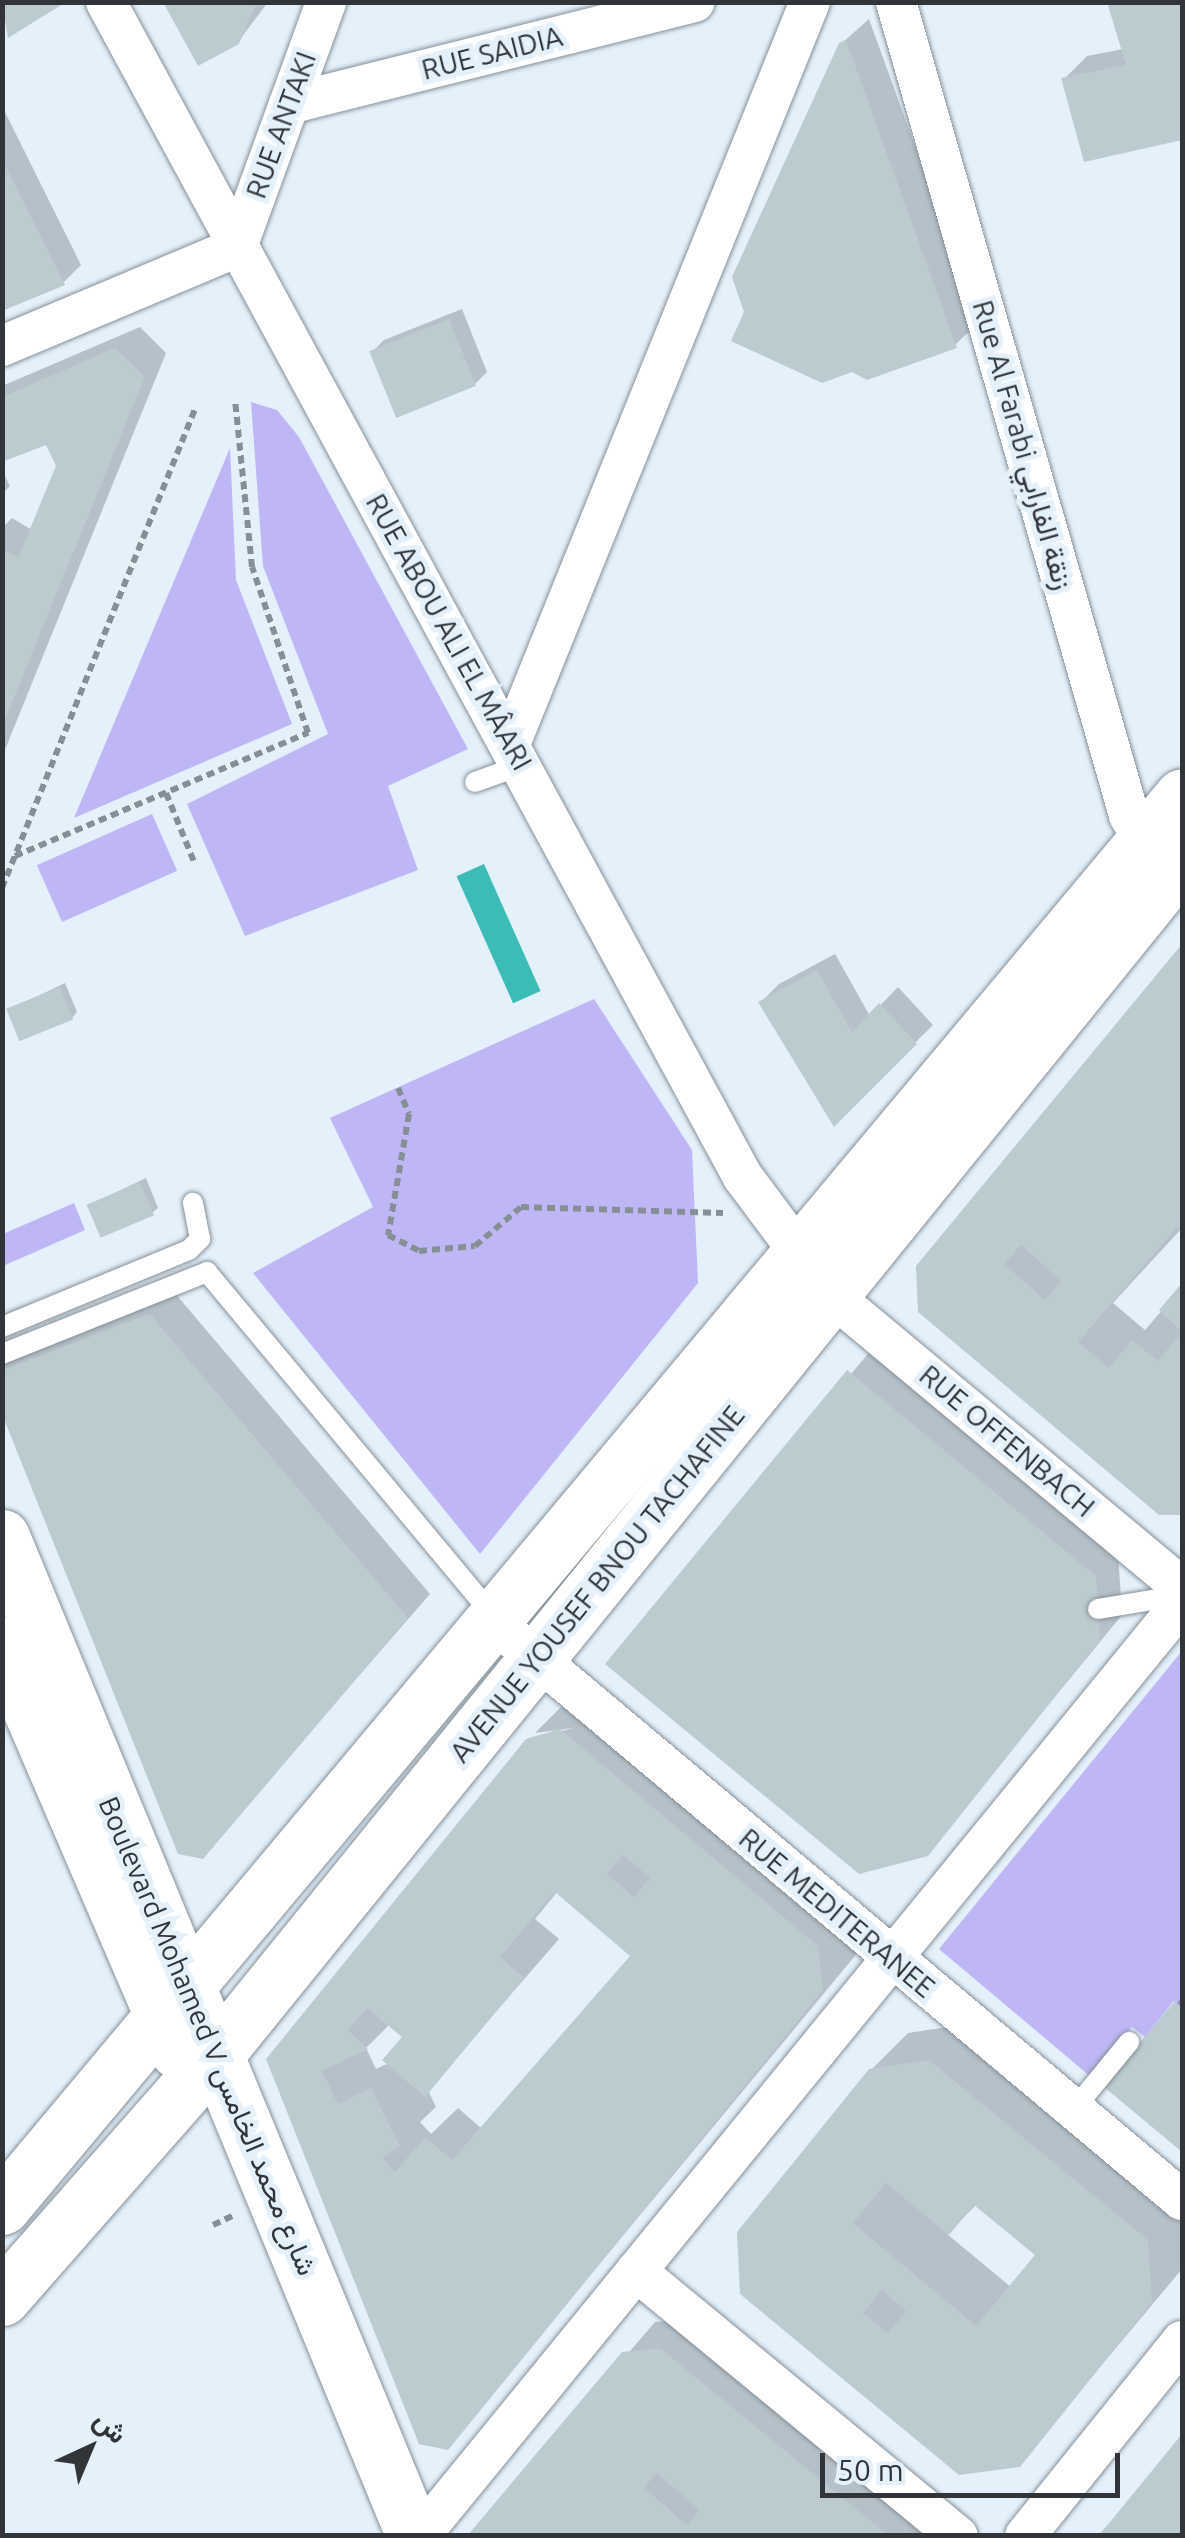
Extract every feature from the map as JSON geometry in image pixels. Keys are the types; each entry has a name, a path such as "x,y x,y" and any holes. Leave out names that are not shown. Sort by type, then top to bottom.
{"main road":[{"name":"AVENUE YOUSEF BNOU TACHAFINE","path":"2,2207 177,2005 497,1620 816,1276 1164,862 1182,796"},
{"name":"AVENUE YOUSEF BNOU TACHAFINE","path":"2,2298 205,2068 534,1661 816,1276"},
{"name":"Boulevard Mohamed V شارع محمد الخامس","path":"2,1536 177,2005"},
{"name":"Boulevard Mohamed V شارع محمد الخامس","path":"2,1644 177,2005 417,2536"},
{"name":"Boulevard Mohamed V شارع محمد الخامس","path":"205,2068 374,2536"}],"street":[{"name":"RUE ABOU ALI EL MÂARI","path":"106,2 743,1177 816,1276"},
{"name":"RUE ANTAKI","path":"237,247 326,2"},
{"name":"RUE SAIDIA","path":"289,104 694,2"},
{"path":"516,754 810,2"},
{"name":"Rue Al Farabi زنقة الفارابي","path":"896,2 1164,862"},
{"path":"2,346 237,247"},
{"name":"RUE OFFENBACH","path":"816,1276 1182,1591"},
{"path":"417,2536 1182,1602"},
{"name":"RUE MEDITERANEE","path":"497,1620 534,1661 1182,2200"},
{"path":"636,2271 958,2536"},
{"path":"1024,2536 1182,2341"}],"lane":[{"path":"474,782 516,754"},
{"path":"2,1327 189,1250 200,1239 193,1203"},
{"path":"2,1354 207,1272 497,1620"},
{"path":"1098,1609 1182,1591"},
{"path":"1074,2109 1129,2042"}],"path":[{"path":"15,856 308,728 252,567 235,400"},
{"path":"2,888 195,409"},
{"path":"166,793 195,864"},
{"path":"398,1088 408,1114 388,1235 419,1251 475,1246 522,1207 728,1213"}],"shaded area":[{"path":"251,402 277,410 299,437 468,749 388,786 418,870 245,936 187,804 328,734 263,566"},
{"path":"230,448 236,580 292,724 74,818"},
{"path":"152,814 177,871 62,922 37,865"},
{"path":"484,864 541,991 513,1003 457,876"},
{"path":"594,999 692,1150 698,1283 480,1554 253,1273 373,1207 330,1118"},
{"path":"74,1203 85,1230 3,1266 3,1234"},
{"path":"1182,1651 1182,2008 1174,2001 1145,2037 1132,2027 1091,2077 939,1949"}],"building":[{"path":"2,2 66,2 8,38"},
{"path":"163,2 257,2 239,44 198,66"},
{"path":"1107,2 1182,2 1182,140 1084,162 1061,78 1126,65"},
{"path":"846,40 957,348 867,380 852,372 822,383 731,341 744,312 732,277 839,43"},
{"path":"2,159 65,285 2,311"},
{"path":"449,319 476,386 396,418 369,351"},
{"path":"115,348 145,377 2,727 2,549 18,558 56,466 46,445 2,462 2,397"},
{"path":"1182,944 1182,1231 1177,1227 1078,1342 1109,1368 1132,1340 1158,1361 1182,1332 1182,1515 1159,1515 918,1312 916,1266","holes":["1021,1245 1061,1281 1045,1300 1004,1264"]},
{"path":"817,970 852,1032 879,1003 917,1044 834,1127 758,1002"},
{"path":"60,987 73,1019 19,1041 6,1009"},
{"path":"140,1182 154,1215 101,1238 87,1205"},
{"path":"1182,1283 1182,1332 1159,1310"},
{"path":"150,1314 408,1618 203,1859 178,1854 2,1414 2,1370"},
{"path":"847,1370 1096,1576 1100,1640 928,1856 859,1874 605,1664"},
{"path":"560,1729 818,1946 823,1990 448,2450 419,2444 266,2059 526,1739","holes":["623,1855 650,1878 634,1897 607,1874","555,1892 630,1956 452,2160 425,2137 395,2172 383,2158 400,2146 371,2088 338,2104 322,2071 368,2049 348,2030 367,2008 402,2037 382,2060 425,2097 524,1978 500,1957"]},
{"path":"1175,2001 1182,2008 1182,2152 1103,2086"},
{"path":"929,2060 1148,2240 1152,2302 1020,2467 959,2475 740,2294 737,2232 869,2069","holes":["886,2183 949,2235 974,2205 1035,2255 976,2326 853,2223","882,2290 906,2311 888,2333 863,2313"]},
{"path":"660,2348 889,2536 467,2536 622,2352","holes":["656,2473 700,2510 687,2525 644,2488"]},
{"path":"1182,2434 1182,2536 1098,2536 1110,2522"}]}
